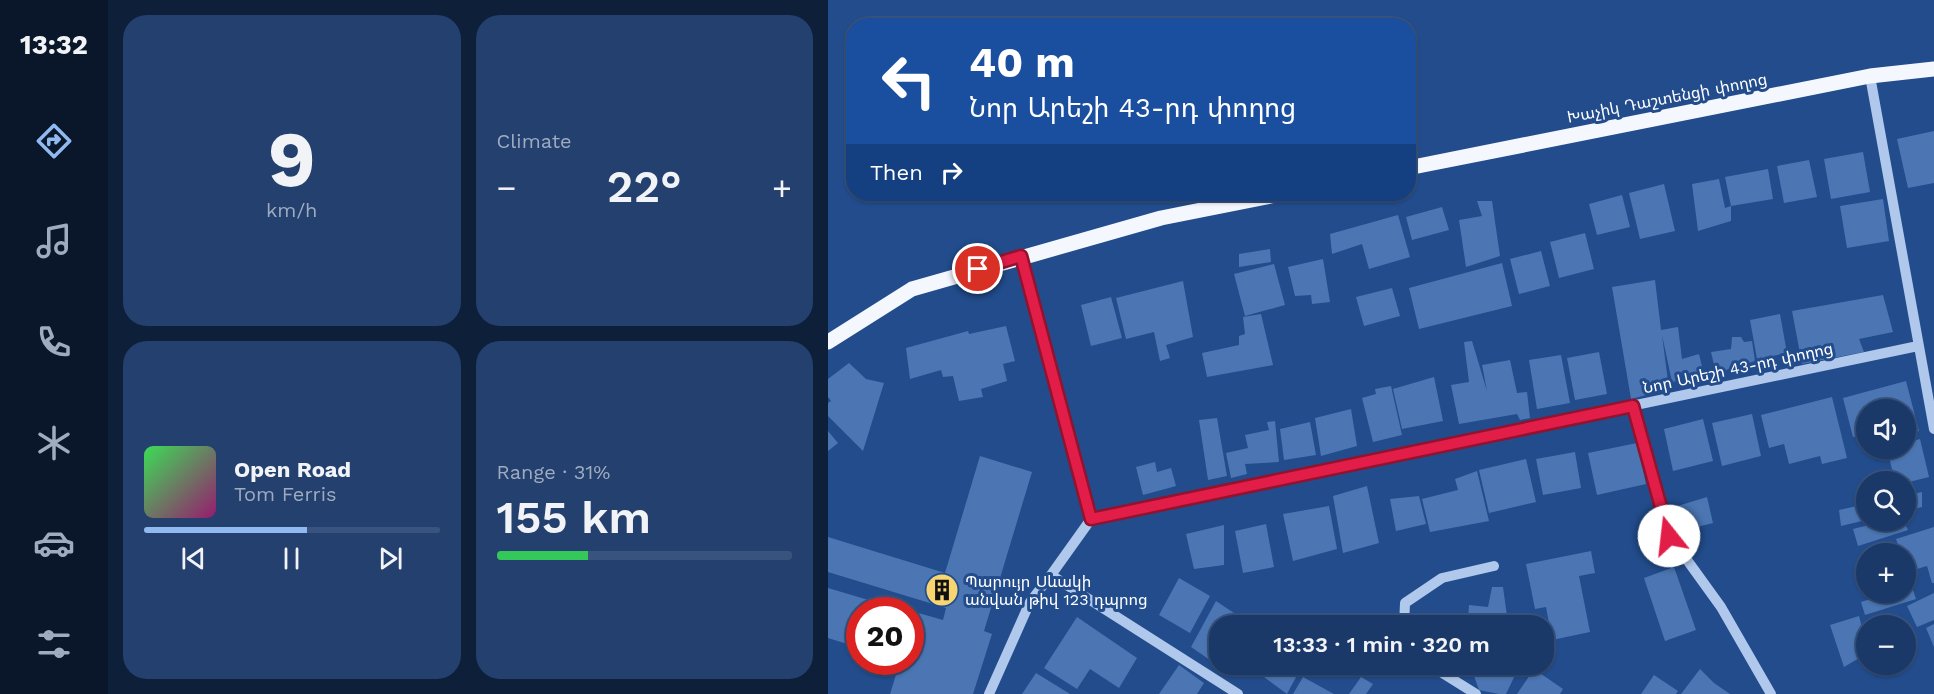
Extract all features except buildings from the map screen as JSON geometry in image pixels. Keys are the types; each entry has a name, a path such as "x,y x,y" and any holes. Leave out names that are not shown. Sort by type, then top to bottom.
{"main road":[{"name":"Խաչիկ Դաշտենցի փողոց","path":"1416,166 1870,76 1934,69"},
{"path":"828,342 912,289 1021,256 1161,218 1246,201"},
{"path":"828,351 858,324"}],"street":[{"path":"1870,76 1934,429"},
{"path":"989,694 1030,603 1091,519 1021,256"},
{"name":"Նոր Արեշի 43-րդ փողոց","path":"1091,519 1918,346"},
{"path":"1633,406 1669,536 1721,606 1771,694"},
{"path":"1404,615 1405,603 1442,578 1494,566"},
{"path":"1051,575 1239,694"},
{"path":"1446,675 1476,694"}],"place":[{"name":"Պարույր Սևակի անվան թիվ 123 դպրոց","path":"942,590"}],"route":[{"path":"978,269 1021,256 1091,519 1633,406 1669,536"}]}
